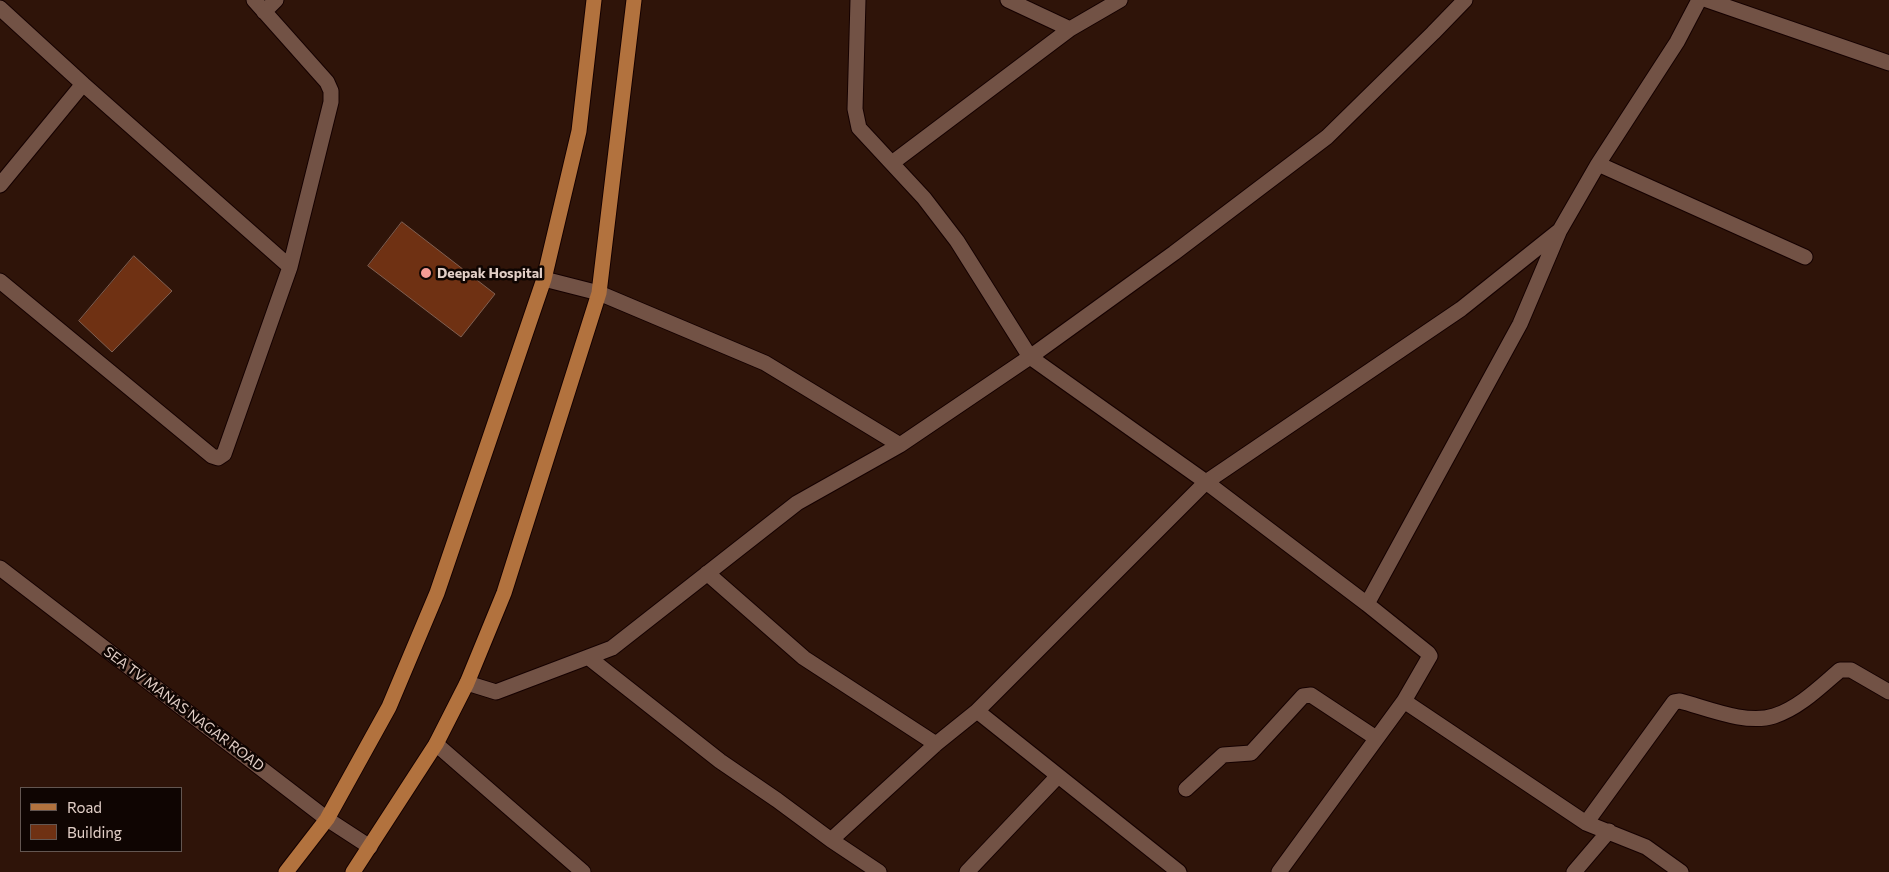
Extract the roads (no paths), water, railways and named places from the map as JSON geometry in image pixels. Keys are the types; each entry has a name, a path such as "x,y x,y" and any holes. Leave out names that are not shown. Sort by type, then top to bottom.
{"main road":[{"path":"286,872 327,819 389,706 437,593 544,279 579,131 594,0"},
{"path":"353,872 436,744 467,683 504,593 599,293 634,0"}],"street":[{"path":"0,281 212,456 218,458 224,454 290,267 331,102 332,91 327,82 254,0"},
{"path":"264,12 276,0"},
{"path":"858,0 855,109 859,128 924,198 957,242 1030,357 1206,482 1367,604 1430,656 1404,701 1279,872"},
{"path":"1008,0 1070,29"},
{"path":"892,163 1070,29 1120,0"},
{"path":"467,683 496,692 612,648 797,503 900,445 1030,357 1174,253 1327,136 1465,0"},
{"path":"1367,604 1520,324 1560,230 1598,164 1677,42 1699,0"},
{"path":"1707,0 1889,64"},
{"path":"0,8 290,267"},
{"path":"0,184 83,84"},
{"path":"1598,164 1805,257"},
{"path":"831,840 936,744 977,711 1206,482 1461,309 1560,230"},
{"path":"544,279 599,293 765,363 900,445"},
{"name":"SEA TV MANAS NAGAR ROAD","path":"0,568 327,819 370,847"},
{"path":"707,573 804,658 936,744"},
{"path":"588,657 720,761 879,872"},
{"path":"1586,823 1674,702 1680,701 1731,715 1754,718 1774,716 1796,705 1840,670 1845,669 1851,670 1889,692"},
{"path":"1186,789 1223,755 1251,753 1303,696 1307,694 1376,738"},
{"path":"1404,701 1586,823 1646,848 1681,872"},
{"path":"977,711 1179,872"},
{"path":"436,744 583,872"},
{"path":"968,872 1058,776"},
{"path":"1574,872 1609,831"}],"place":[{"name":"Deepak Hospital","path":"426,273"}]}
